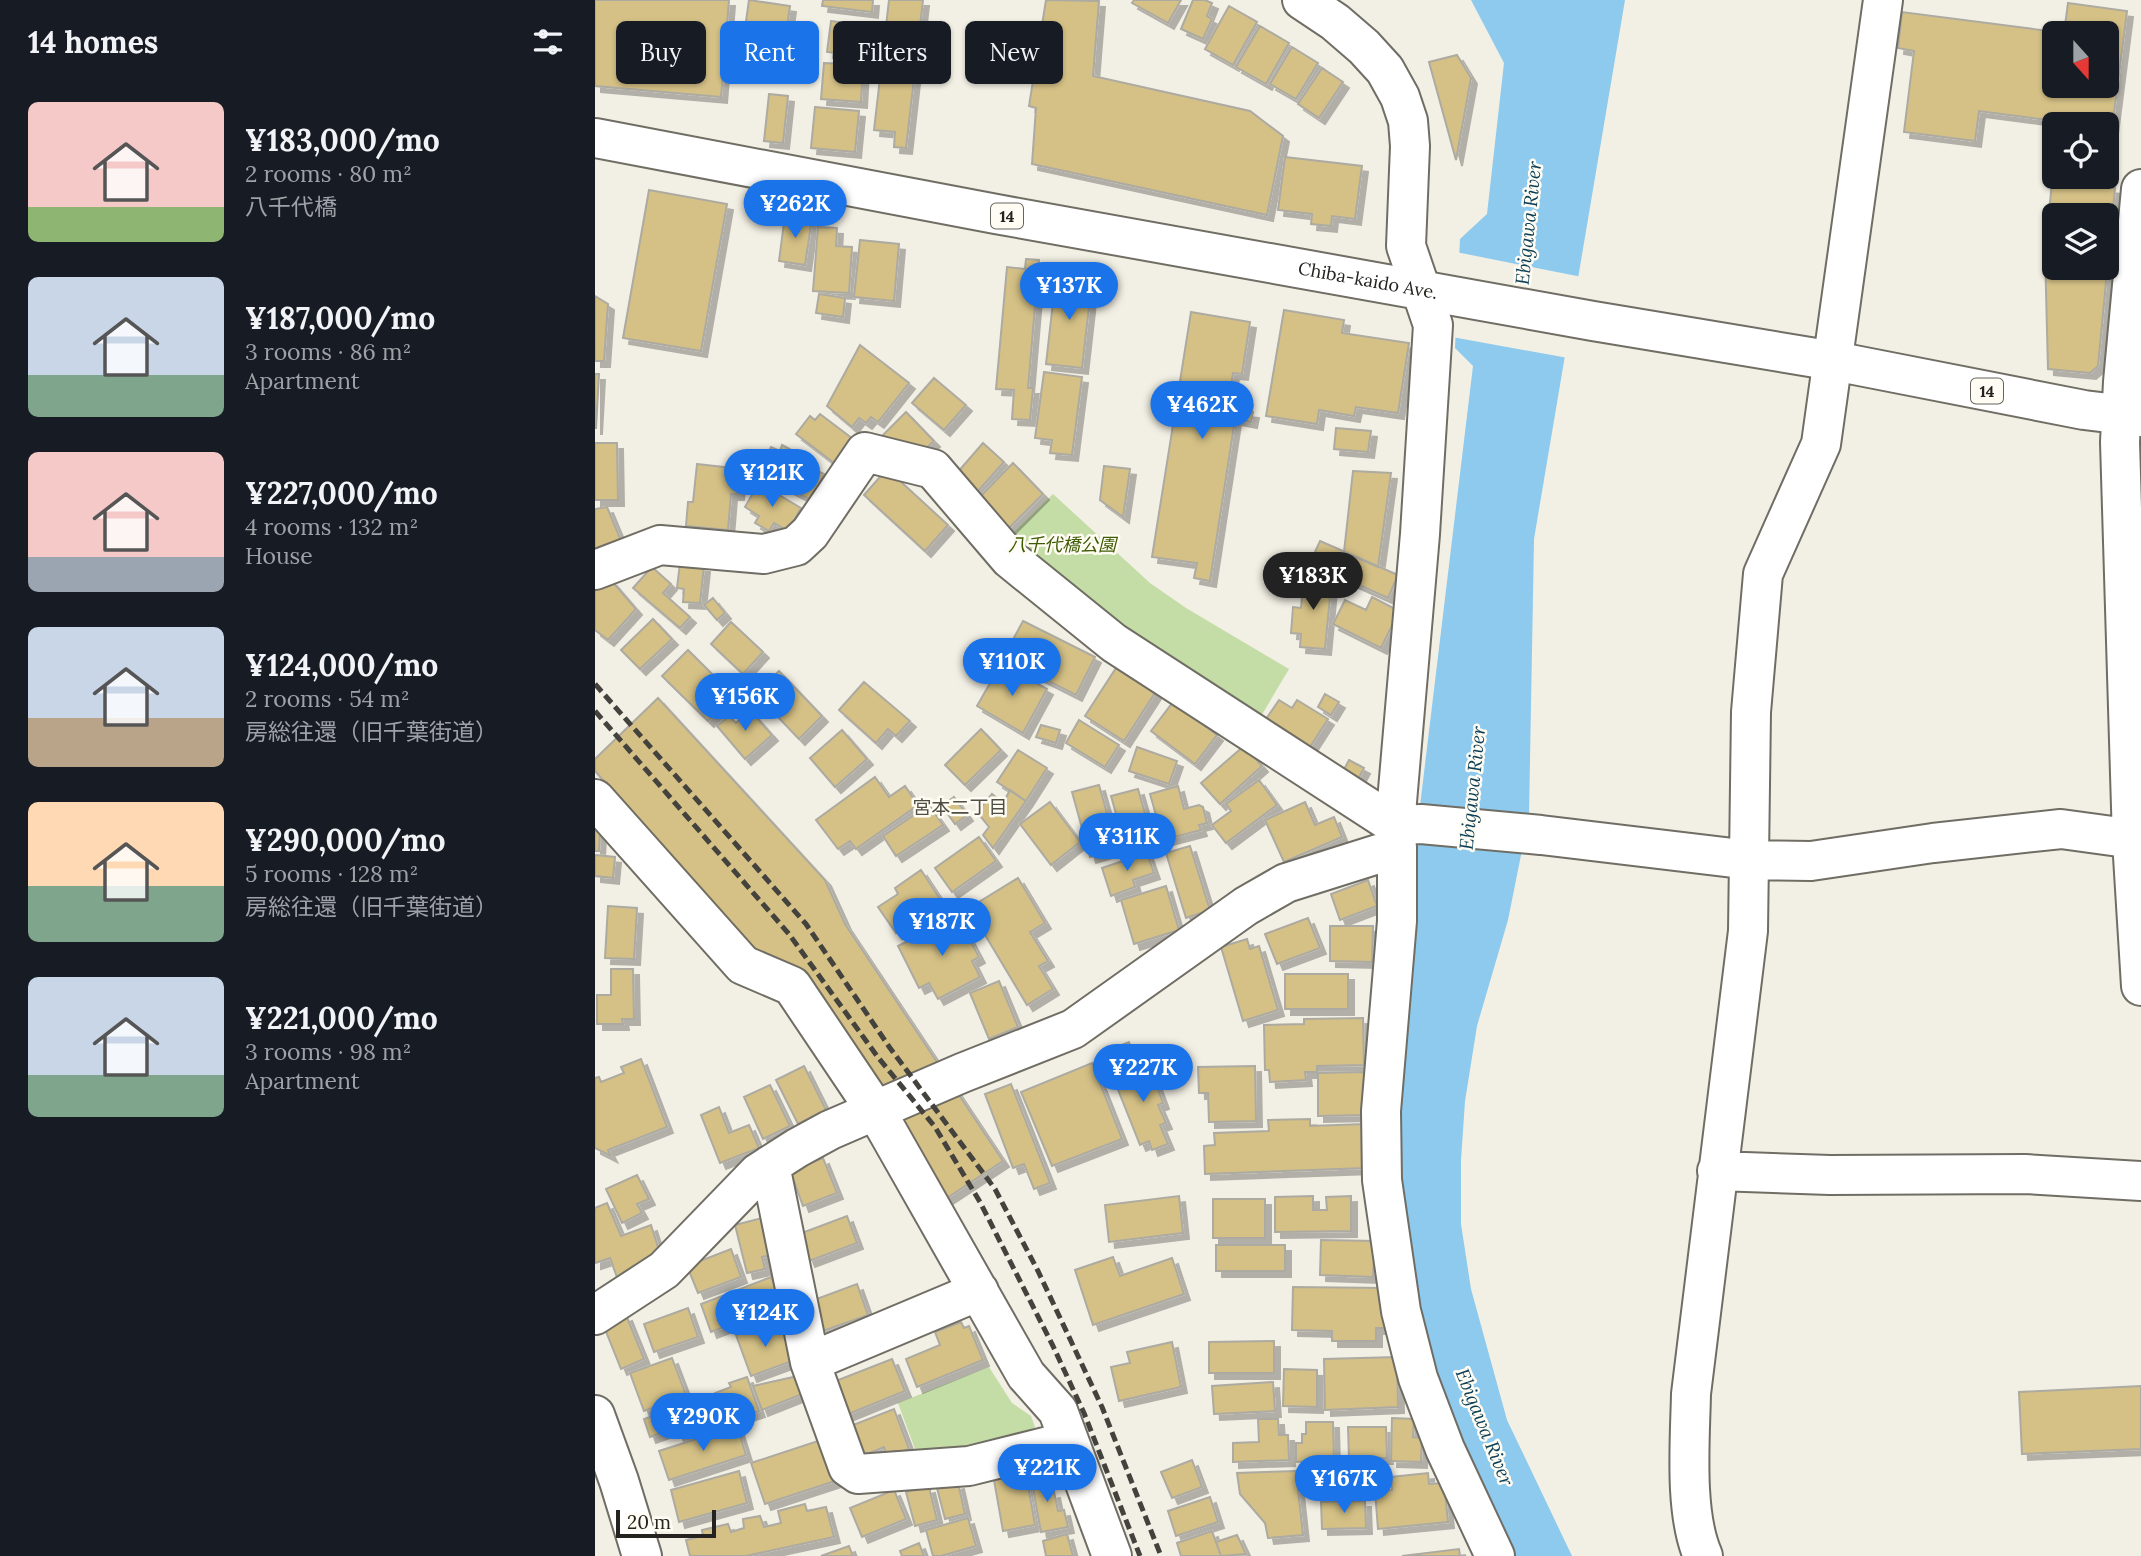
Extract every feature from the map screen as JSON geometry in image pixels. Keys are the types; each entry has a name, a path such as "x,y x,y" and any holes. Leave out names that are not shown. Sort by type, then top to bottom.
{"main road":[{"path":"1302,0 1335,22 1364,47 1385,70 1400,97 1408,121 1411,146 1406,246 1436,303 1404,832 1381,1111 1380,1167 1401,1311 1418,1378 1445,1449 1495,1556"},
{"path":"1703,1556 1694,1526 1689,1455 1691,1394 1746,954 1751,712 1763,574 1821,444 1883,0"},
{"name":"Chiba-kaido Ave.","path":"595,138 969,209 1436,303 1593,321 1834,361 2084,410 2131,416"},
{"path":"2141,189 2131,416 2136,840 2141,986"},
{"path":"595,570 660,545 764,554 796,546 810,533 865,452 933,469 1010,559 1114,643 1404,832"},
{"path":"595,799 743,965 792,986 876,1111 1026,1375 1058,1411 1112,1556"},
{"path":"595,1315 664,1270 758,1173 769,1165 830,1130 1073,1029 1246,906 1286,883 1404,832 1524,834 1750,860 1811,861 1933,843 2061,829 2136,840"},
{"path":"769,1165 810,1362 848,1467 857,1474 969,1466 1069,1441"},
{"path":"1717,1171 1830,1175 2025,1174 2141,1181"},
{"path":"810,1362 979,1291"},
{"path":"595,1415 642,1556"}],"green space":[{"name":"八千代橋公園","path":"1053,494 1150,583 1186,608 1289,669 1257,723 1120,632 1007,539"},
{"path":"989,1367 1012,1403 1031,1416 1035,1427 1023,1439 919,1460 898,1403"}],"water":[{"name":"Ebigawa River","path":"1471,0 1625,0 1534,539 1529,815 1508,920 1477,1026 1465,1101 1461,1160 1461,1224 1471,1289 1507,1420 1572,1556 1509,1556 1458,1444 1415,1306 1398,1167 1400,1027 1412,923 1420,806 1473,366 1455,348 1460,239 1487,214 1504,63"}],"pier":[{"path":"1456,252 1582,277 1568,358 1452,337"}],"building":[{"path":"595,0 729,0 727,21 720,21 721,97 595,86"},
{"path":"749,0 790,6 788,21 746,21"},
{"path":"823,0 873,0 872,12 822,6"},
{"path":"889,0 923,0 921,21 887,21"},
{"path":"1046,0 1099,1 1093,76 1250,111 1283,136 1267,215 1032,164 1036,108 1029,106 1033,84 1063,84 1063,21 1043,21"},
{"path":"1134,0 1181,0 1168,23 1132,3"},
{"path":"1193,0 1212,3 1207,16 1212,19 1203,39 1181,29"},
{"path":"2068,3 2127,11 2119,74 2119,21 2066,21"},
{"path":"1229,6 1257,22 1233,65 1205,49"},
{"path":"1902,12 2042,30 2042,98 2116,98 2114,112 2042,112 2042,119 1979,111 1975,141 1904,132 1914,51 1898,48"},
{"path":"831,21 833,21 833,53 827,52"},
{"path":"1260,26 1289,43 1266,84 1236,67"},
{"path":"1292,47 1318,63 1296,99 1270,84"},
{"path":"1457,55 1471,78 1456,160 1429,62"},
{"path":"824,63 833,63 833,84 862,84 861,102 821,99"},
{"path":"1322,68 1343,82 1319,118 1298,104"},
{"path":"879,84 913,84 906,148 894,147 895,132 874,130"},
{"path":"769,94 788,96 783,143 764,141"},
{"path":"815,107 859,111 855,152 811,148"},
{"path":"1285,157 1362,166 1355,219 1332,216 1331,226 1311,224 1312,214 1278,210"},
{"path":"2051,189 2115,189 2114,203 2050,203"},
{"path":"649,190 727,204 701,351 623,338"},
{"path":"785,215 812,218 805,265 779,261"},
{"path":"818,227 837,228 836,246 852,247 849,293 813,291"},
{"path":"860,240 899,244 894,301 854,297"},
{"path":"1026,259 1039,260 1028,388 1033,388 1030,420 1012,419 1014,390 996,389 1007,267 1025,269"},
{"path":"1056,276 1092,280 1082,368 1046,364"},
{"path":"2046,280 2106,280 2098,366 2090,373 2048,369"},
{"path":"819,294 845,298 843,317 816,313"},
{"path":"595,296 608,304 604,361 595,361"},
{"path":"1284,310 1344,320 1342,333 1409,343 1398,413 1356,407 1354,416 1319,410 1317,424 1266,416"},
{"path":"1191,312 1250,322 1242,374 1233,373 1231,385 1240,386 1238,397 1247,399 1245,411 1253,412 1251,422 1235,419 1210,581 1194,578 1197,563 1152,557"},
{"path":"860,345 909,383 878,422 871,417 866,423 859,418 852,427 827,406"},
{"path":"1044,372 1082,377 1072,455 1050,453 1052,440 1035,438"},
{"path":"595,374 599,374 596,428 595,428"},
{"path":"934,378 966,405 944,430 912,403"},
{"path":"906,412 934,441 922,452 896,448 883,435"},
{"path":"820,414 853,439 834,463 796,434 810,416 815,420"},
{"path":"1336,428 1371,431 1368,452 1334,449"},
{"path":"595,443 617,443 618,500 595,500"},
{"path":"983,443 1004,462 978,491 957,473"},
{"path":"782,445 812,461 809,467 824,474 811,500 758,473 771,447 780,451"},
{"path":"1013,463 1043,494 1007,530 977,500"},
{"path":"697,464 741,469 738,494 731,494 728,530 686,526 688,502 693,502"},
{"path":"1104,466 1130,469 1123,517 1100,500"},
{"path":"887,469 948,525 925,551 864,495"},
{"path":"1353,471 1391,473 1378,567 1344,552"},
{"path":"759,483 801,508 788,531 774,523 769,531 755,523 759,516 745,507"},
{"path":"607,507 622,543 595,554 595,509"},
{"path":"1320,541 1398,575 1388,598 1310,563"},
{"path":"680,563 704,566 700,603 683,602 684,589 677,588"},
{"path":"652,567 671,584 663,593 690,617 680,628 633,588"},
{"path":"1304,574 1332,576 1325,649 1300,647 1301,634 1291,633 1293,607 1301,608"},
{"path":"611,580 636,609 608,640 595,630 595,590"},
{"path":"1372,597 1399,611 1381,648 1333,624 1345,600 1366,610"},
{"path":"713,598 725,613 717,620 704,605"},
{"path":"653,619 672,639 640,669 621,650"},
{"path":"1023,621 1095,657 1076,695 1003,658"},
{"path":"731,622 763,652 743,674 711,644"},
{"path":"688,650 733,695 708,721 662,676"},
{"path":"1001,664 1047,689 1023,733 977,706"},
{"path":"1116,668 1155,693 1124,741 1085,716"},
{"path":"779,671 822,716 799,739 776,715 782,708 762,687"},
{"path":"864,682 910,721 896,736 888,729 876,743 839,710"},
{"path":"1325,694 1339,702 1331,715 1318,707"},
{"path":"658,698 825,880 845,924 1003,1161 944,1200 757,955 595,771 595,759"},
{"path":"1279,700 1292,708 1297,700 1328,719 1310,747 1266,719"},
{"path":"1173,702 1217,735 1195,764 1151,731"},
{"path":"750,710 772,735 745,759 717,726 729,716 736,723"},
{"path":"1079,720 1119,745 1105,767 1066,743"},
{"path":"1041,725 1060,730 1056,743 1036,737"},
{"path":"981,729 1001,750 965,785 945,765"},
{"path":"842,730 867,759 835,787 810,758"},
{"path":"1244,746 1262,766 1220,804 1201,783"},
{"path":"1137,747 1177,761 1169,784 1129,771"},
{"path":"1018,750 1047,768 1026,801 997,782"},
{"path":"1349,760 1364,768 1356,783 1341,775"},
{"path":"875,777 889,797 905,786 918,805 856,849 850,841 838,849 816,820"},
{"path":"1259,780 1277,805 1226,843 1212,825 1231,811 1226,804"},
{"path":"1099,785 1117,849 1090,857 1072,792"},
{"path":"1178,786 1184,809 1199,805 1203,807 1207,823 1199,825 1201,830 1163,840 1150,794"},
{"path":"1138,789 1152,838 1125,846 1111,796"},
{"path":"1010,790 1026,801 993,848 983,835 989,827 977,812 992,794 1003,803"},
{"path":"954,797 967,815 955,824 942,806"},
{"path":"1050,802 1080,842 1051,865 1020,824"},
{"path":"1305,802 1315,825 1334,817 1342,837 1284,862 1265,820"},
{"path":"929,805 943,825 896,856 883,836"},
{"path":"595,827 600,832 599,851 595,851"},
{"path":"979,837 996,861 952,892 935,868"},
{"path":"1190,846 1210,910 1186,918 1166,853"},
{"path":"1147,853 1154,873 1133,880 1135,887 1111,896 1102,868"},
{"path":"595,855 615,857 613,878 595,876"},
{"path":"921,870 942,902 896,933 878,907 898,894 895,888"},
{"path":"1018,878 1045,923 1030,932 1048,961 1039,966 1053,989 1027,1005 969,908"},
{"path":"1368,880 1377,906 1340,920 1331,894"},
{"path":"1166,886 1179,930 1134,944 1121,900"},
{"path":"608,906 637,908 634,959 605,958"},
{"path":"957,916 979,957 972,961 980,977 938,999 929,983 919,988 898,946"},
{"path":"1308,918 1320,948 1277,964 1265,934"},
{"path":"1330,926 1373,926 1372,962 1330,961"},
{"path":"1247,939 1250,949 1259,946 1278,1010 1243,1021 1221,947"},
{"path":"611,969 633,969 634,1019 622,1019 623,1024 597,1024 597,995 611,995"},
{"path":"1285,974 1348,974 1348,1009 1285,1009"},
{"path":"999,981 1018,1027 989,1039 970,993"},
{"path":"1363,1018 1364,1065 1317,1066 1317,1072 1305,1072 1306,1080 1270,1082 1269,1070 1265,1070 1264,1025 1304,1024 1304,1019"},
{"path":"1129,1042 1137,1062 1109,1073 1101,1053"},
{"path":"641,1059 667,1127 608,1150 611,1156 595,1148 595,1078 599,1077 601,1082 624,1073 621,1067"},
{"path":"1152,1061 1159,1080 1155,1081 1163,1103 1158,1105 1166,1123 1160,1125 1168,1144 1152,1150 1149,1141 1140,1145 1113,1077"},
{"path":"1092,1063 1122,1139 1052,1166 1021,1092"},
{"path":"804,1066 826,1110 798,1124 776,1080"},
{"path":"1255,1066 1256,1121 1209,1122 1208,1093 1199,1093 1198,1067"},
{"path":"1365,1072 1365,1115 1318,1116 1318,1073"},
{"path":"1011,1084 1050,1183 1034,1189 1024,1164 1013,1168 985,1094"},
{"path":"770,1085 790,1126 763,1139 744,1097"},
{"path":"719,1107 729,1133 749,1125 759,1148 720,1163 701,1115"},
{"path":"1310,1119 1310,1126 1364,1124 1366,1168 1205,1174 1204,1146 1215,1145 1214,1133 1269,1131 1268,1120"},
{"path":"823,1158 837,1193 803,1206 790,1170"},
{"path":"637,1175 649,1199 637,1204 642,1213 622,1223 606,1189"},
{"path":"1179,1196 1183,1233 1109,1242 1105,1205"},
{"path":"1313,1196 1313,1210 1327,1210 1326,1197 1351,1196 1351,1231 1275,1232 1275,1197"},
{"path":"1213,1199 1265,1199 1265,1238 1213,1238"},
{"path":"607,1203 621,1236 651,1225 659,1250 618,1280 610,1258 595,1263 595,1208"},
{"path":"847,1216 857,1243 809,1261 799,1234"},
{"path":"766,1217 775,1254 762,1257 765,1269 747,1273 735,1225"},
{"path":"1321,1240 1375,1241 1373,1277 1320,1275"},
{"path":"1216,1245 1285,1245 1285,1271 1216,1271"},
{"path":"731,1249 741,1277 698,1293 687,1266"},
{"path":"1113,1257 1120,1276 1172,1258 1184,1294 1093,1325 1075,1270"},
{"path":"771,1277 782,1305 711,1332 701,1304"},
{"path":"857,1284 868,1315 823,1331 811,1301"},
{"path":"1293,1287 1386,1288 1385,1328 1376,1328 1376,1341 1332,1341 1332,1331 1292,1330"},
{"path":"688,1308 698,1337 654,1352 644,1324"},
{"path":"626,1315 644,1359 621,1369 603,1324"},
{"path":"961,1322 964,1328 969,1326 983,1360 917,1387 906,1359 940,1345 935,1332"},
{"path":"762,1325 764,1331 782,1325 795,1360 751,1376 736,1335"},
{"path":"1274,1341 1274,1373 1209,1373 1209,1342"},
{"path":"1172,1342 1181,1387 1119,1401 1111,1367 1130,1363 1127,1352"},
{"path":"1397,1357 1398,1407 1325,1410 1324,1359"},
{"path":"672,1358 686,1395 644,1411 630,1373"},
{"path":"892,1359 905,1391 846,1415 833,1382"},
{"path":"1284,1369 1317,1370 1317,1407 1283,1406"},
{"path":"798,1376 805,1393 762,1410 753,1386"},
{"path":"747,1377 759,1411 725,1422 715,1393 731,1387 729,1383"},
{"path":"1273,1382 1275,1411 1214,1414 1212,1386"},
{"path":"2141,1386 2141,1449 2022,1454 2019,1392"},
{"path":"709,1395 718,1421 678,1436 675,1428 650,1437 644,1419"},
{"path":"894,1409 909,1449 896,1454 895,1451 886,1454 884,1447 865,1455 853,1425"},
{"path":"1392,1418 1414,1419 1413,1437 1422,1438 1421,1462 1391,1461"},
{"path":"1258,1419 1278,1419 1279,1435 1288,1435 1289,1460 1233,1462 1233,1443 1259,1442"},
{"path":"1306,1422 1333,1422 1334,1460 1296,1462 1296,1443 1302,1443 1302,1434 1306,1434"},
{"path":"737,1426 746,1455 669,1480 659,1451"},
{"path":"1348,1427 1386,1427 1387,1458 1349,1458"},
{"path":"821,1440 835,1481 765,1504 751,1463"},
{"path":"1192,1460 1202,1487 1172,1498 1161,1472"},
{"path":"1044,1468 1049,1493 1054,1492 1058,1511 1064,1510 1068,1527 1041,1532 1030,1471"},
{"path":"739,1471 747,1503 679,1522 671,1490"},
{"path":"1296,1471 1303,1535 1268,1538 1265,1523 1240,1494 1237,1473"},
{"path":"1342,1471 1383,1471 1383,1485 1371,1485 1370,1491 1342,1491"},
{"path":"1305,1473 1325,1473 1325,1491 1305,1491"},
{"path":"1428,1473 1429,1484 1444,1483 1448,1522 1378,1529 1375,1491 1392,1490 1391,1477"},
{"path":"1026,1474 1035,1525 1003,1531 994,1480"},
{"path":"958,1483 965,1514 945,1519 937,1488"},
{"path":"929,1487 937,1520 915,1526 906,1492"},
{"path":"894,1490 906,1519 862,1537 850,1508"},
{"path":"1210,1497 1218,1522 1176,1536 1168,1511"},
{"path":"1365,1501 1366,1528 1322,1529 1321,1502"},
{"path":"805,1504 807,1511 826,1507 834,1537 746,1556 690,1556 686,1540 703,1536 702,1530 728,1524 731,1532 744,1528 743,1519 760,1516 764,1527 781,1523 778,1511"},
{"path":"968,1518 976,1546 933,1556 926,1530"},
{"path":"1212,1531 1221,1556 1181,1556 1177,1543"},
{"path":"1067,1534 1073,1556 1046,1556 1043,1541"},
{"path":"1237,1535 1246,1554 1221,1556 1216,1542"},
{"path":"919,1543 924,1556 902,1556 900,1551"},
{"path":"849,1546 853,1556 821,1556"},
{"path":"1459,1549 1460,1556 1402,1556"}],"railway":[{"path":"595,684 806,924 890,1048 995,1189 1038,1271 1102,1407 1161,1556"},
{"path":"595,711 789,934 877,1056 935,1127 980,1202 1053,1346 1084,1413 1140,1556"}],"district":[{"name":"宮本二丁目","path":"960,807"}]}
